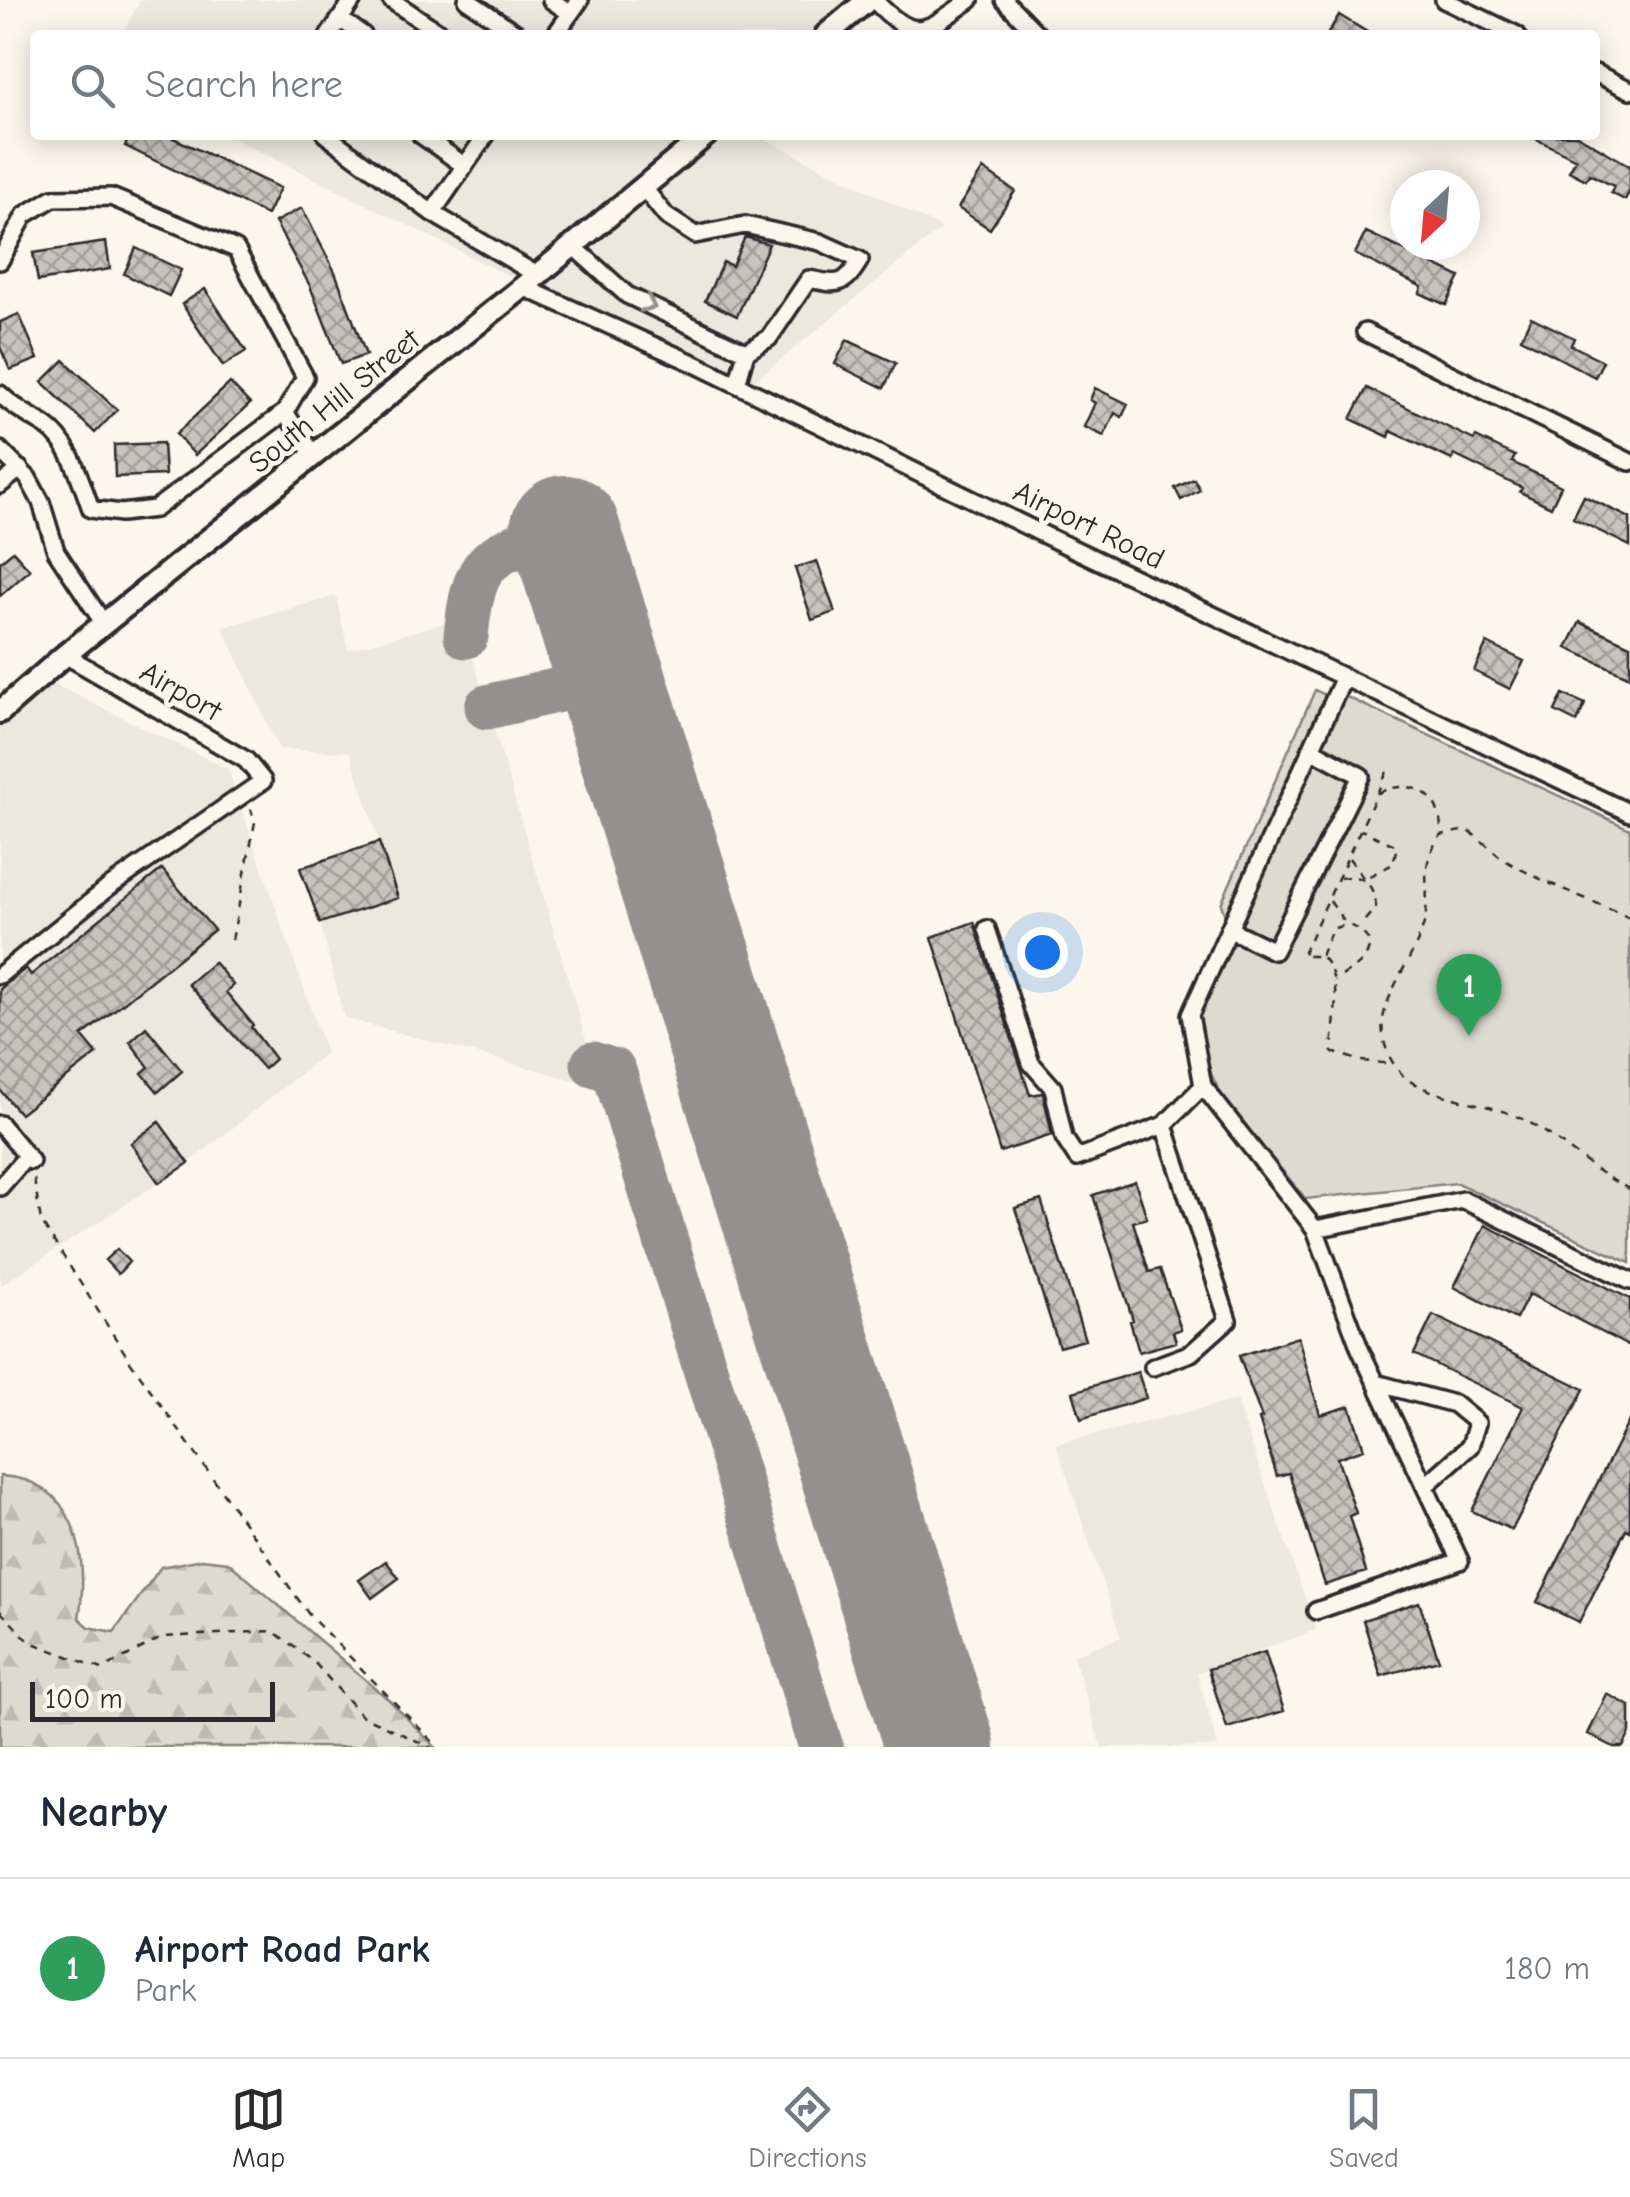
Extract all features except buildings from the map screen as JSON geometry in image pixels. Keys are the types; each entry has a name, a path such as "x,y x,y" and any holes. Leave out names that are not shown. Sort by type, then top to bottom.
{"main road":[{"path":"832,30 871,0"},
{"name":"South Hill Street","path":"0,712 700,140"}],"street":[{"path":"332,30 353,0"},
{"path":"391,0 436,30"},
{"path":"467,0 511,30"},
{"path":"551,0 575,7 559,30"},
{"path":"871,0 908,29 927,29 970,0"},
{"path":"1004,0 1033,30"},
{"path":"1444,0 1507,30"},
{"path":"340,19 356,30"},
{"path":"1600,75 1630,90"},
{"name":"Airport Road","path":"333,140 530,282 1630,813"},
{"path":"428,140 465,166"},
{"path":"432,213 483,140"},
{"path":"643,187 666,216 695,235 745,226 820,242 860,260 850,276 836,284 809,280 769,338 746,352 736,384"},
{"path":"0,261 25,215 53,198 111,197 236,249 306,376 285,412 155,509 121,513 91,508 75,465 50,428 15,409 0,394"},
{"path":"573,246 627,295 746,352"},
{"path":"1365,332 1630,462"},
{"path":"285,412 314,456"},
{"path":"0,450 20,469 41,502 49,534 65,567 104,624"},
{"path":"0,485 20,469"},
{"name":"Airport","path":"66,655 246,760 263,781 246,793"},
{"path":"1316,1611 1460,1561 1376,1382 1315,1229 1203,1086 1190,1016 1344,677"},
{"path":"1229,929 1274,951 1361,776 1311,749"},
{"path":"0,976 109,887 246,793"},
{"path":"986,929 1031,1063 1053,1088 1064,1138 1077,1158 1164,1125 1203,1086"},
{"path":"0,1124 29,1159 0,1187"},
{"path":"1153,1367 1191,1353 1228,1320 1164,1125"},
{"path":"1315,1229 1463,1200 1630,1281"},
{"path":"1376,1382 1454,1404 1477,1422 1470,1446 1424,1486"}],"path":[{"path":"1387,772 1302,956 1321,956 1330,965 1334,982 1332,1052 1393,1064"},
{"path":"1378,794 1396,785 1414,787 1428,795 1442,814 1442,834 1424,870 1428,906 1425,922 1414,955 1394,987 1383,1017 1384,1042 1393,1064 1411,1082 1517,1116 1630,1190"},
{"path":"232,940 255,822 246,793"},
{"path":"1338,878 1364,879 1393,864 1398,846 1360,830"},
{"path":"1442,834 1467,830 1526,870 1630,918"},
{"path":"1348,857 1374,893 1376,907 1359,928"},
{"path":"1329,898 1336,914 1346,924 1359,928 1370,942 1368,956 1359,966 1334,982"},
{"path":"1321,956 1332,930 1346,924"},
{"path":"29,1159 41,1221 130,1362 310,1616 438,1747"},
{"path":"0,1611 30,1642 102,1669 163,1637 273,1631 314,1662 361,1715 430,1747"}],"shaded area":[{"path":"140,0 857,0 822,30 125,30"},
{"path":"237,140 767,140 942,228 741,392"},
{"path":"336,596 348,650 461,618 600,1087 344,1018 320,923 398,898 350,752 279,749 223,627"},
{"path":"47,681 228,769 326,1053 189,1163 0,1286 0,722"},
{"path":"1236,1400 1316,1630 1197,1673 1218,1747 1101,1747 1073,1655 1121,1637 1056,1444"}],"green space":[{"path":"1315,690 1333,699 1336,692 1630,829 1630,1263 1457,1183 1306,1199 1223,1099 1193,1036 1207,959 1226,919 1221,904"},
{"path":"0,1476 26,1480 46,1491 61,1506 79,1547 79,1618 89,1627 114,1632 161,1567 202,1559 228,1562 388,1699 435,1747 0,1747"}],"taxiway":[{"path":"466,636 474,587 491,560 519,545 565,530"},
{"path":"487,707 610,678"},
{"path":"593,1064 614,1071 821,1747"}],"runway":[{"path":"565,530 940,1747"}],"place":[{"name":"Airport Road Park","path":"1469,1036"}]}
